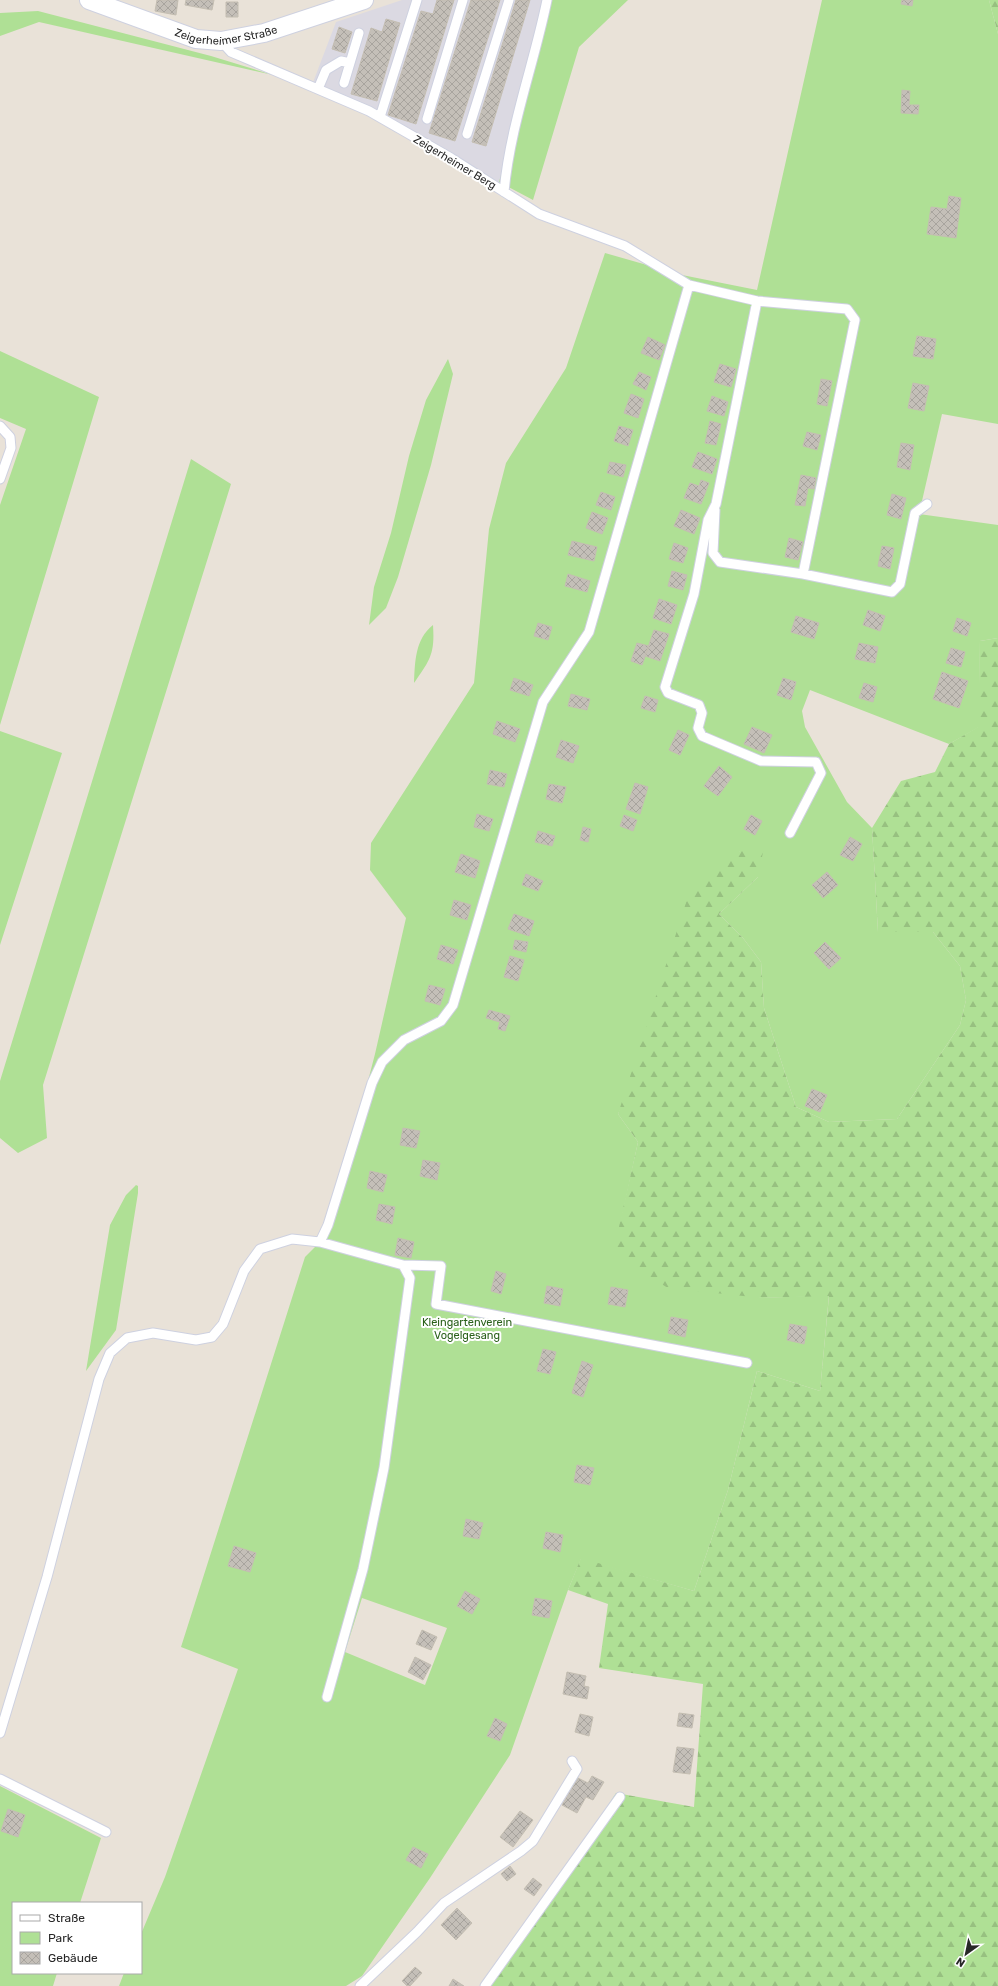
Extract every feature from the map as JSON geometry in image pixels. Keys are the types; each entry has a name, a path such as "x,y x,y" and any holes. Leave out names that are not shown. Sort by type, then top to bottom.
{"street":[{"name":"Zeigerheimer Straße","path":"89,0 190,37 221,42 264,33 364,0"}],"lane":[{"path":"380,117 417,0"},
{"path":"426,119 463,0"},
{"path":"467,134 509,0"},
{"path":"504,192 507,159 542,26 547,0"},
{"path":"344,83 359,33"},
{"name":"Zeigerheimer Berg","path":"221,42 231,52 380,117 451,158 540,214 625,246 689,285 757,301 847,309 855,320 803,574"},
{"path":"318,90 326,70 341,61 350,63"},
{"path":"320,1242 328,1225 372,1083 382,1062 404,1040 441,1021 453,1005 543,702 589,632 689,285"},
{"path":"757,301 716,504 713,553 720,562 803,574 892,592 900,584 915,513 927,504"},
{"path":"0,426 10,437 11,448 0,478"},
{"path":"716,504 708,520 694,594 665,687 668,693 698,705 702,713 698,728 702,736 761,761 816,762 821,773 790,833"},
{"path":"0,1733 47,1577 99,1379 110,1353 127,1338 153,1333 196,1340 212,1337 223,1324 244,1270 260,1249 292,1239 320,1242 403,1265 441,1266 436,1304 747,1363"},
{"path":"327,1696 363,1570 384,1468 410,1278 403,1265"},
{"path":"360,1986 417,1932 444,1903 521,1851 533,1841 577,1769 572,1761"},
{"path":"0,1779 106,1832"},
{"path":"485,1986 620,1797"}],"shaded area":[{"path":"402,0 552,0 499,182 369,110 312,85 336,22"}],"green space":[{"path":"552,0 628,0 579,47 533,200 499,182"},
{"name":"Kleingartenverein Vogelgesang","path":"822,0 989,0 998,34 998,424 942,414 919,514 998,525 998,638 980,641 979,727 949,744 810,690 802,711 805,727 847,802 872,828 878,932 933,932 960,966 966,1000 960,1025 897,1119 829,1122 796,1107 764,1008 761,962 743,938 719,914 758,877 740,851 618,1114 638,1142 615,1249 762,1298 829,1295 820,1391 757,1371 728,1490 694,1591 581,1559 568,1590 510,1755 430,1878 362,1976 346,1986 119,1986 124,1974 142,1974 142,1932 165,1877 238,1669 181,1647 305,1257 328,1234 375,1054 406,918 370,870 371,843 474,683 489,529 506,463 566,368 605,253 682,275 757,290","holes":["362,1598 447,1628 425,1685 345,1652"]},
{"path":"989,0 998,0 998,34"},
{"path":"38,11 211,56 273,75 39,22 0,36 0,13"},
{"path":"0,351 99,397 0,725 0,505 26,429 0,418"},
{"path":"448,359 453,374 431,465 398,577 386,608 369,625 374,587 391,533 409,456 426,400"},
{"path":"191,459 231,484 43,1085 47,1138 18,1153 0,1138 0,1081"},
{"path":"433,625 432,650 428,662 414,683 419,644 427,631"},
{"path":"998,638 998,1986 490,1986 616,1793 694,1807 703,1684 599,1668 608,1604 568,1590 581,1558 694,1591 728,1490 757,1371 820,1391 829,1296 762,1298 668,1288 637,1269 614,1249 638,1142 618,1114 692,884 740,851 764,847 758,877 719,914 743,938 761,962 764,1008 796,1107 829,1122 897,1119 960,1025 966,1000 960,966 933,932 878,932 872,828 901,781 935,772 949,744 978,727 980,641"},
{"path":"0,731 62,753 0,945"},
{"path":"136,1185 138,1186 138,1193 116,1330 86,1371 110,1225 126,1195"},
{"path":"0,1786 101,1838 80,1902 12,1902 12,1974 57,1974 53,1986 0,1986"}],"building":[{"path":"157,0 178,0 176,15 155,11"},
{"path":"186,0 214,0 212,10 185,5"},
{"path":"437,0 454,0 416,124 388,115 421,11 433,14"},
{"path":"471,0 500,0 455,141 429,133"},
{"path":"516,0 530,0 486,146 472,142"},
{"path":"902,0 913,0 912,6 901,4"},
{"path":"226,2 238,2 238,17 226,17"},
{"path":"386,19 400,23 377,101 351,94 371,28 382,32"},
{"path":"339,27 352,32 345,53 332,49"},
{"path":"902,90 910,91 909,105 919,105 918,114 901,113"},
{"path":"949,196 961,198 956,238 927,234 931,207 947,209"},
{"path":"917,336 936,339 933,359 913,356"},
{"path":"648,337 665,345 659,360 641,353"},
{"path":"720,364 736,369 731,387 714,382"},
{"path":"639,372 651,377 646,390 633,384"},
{"path":"821,379 832,381 827,406 817,404"},
{"path":"913,383 929,386 924,411 908,408"},
{"path":"631,394 644,399 638,418 624,413"},
{"path":"712,396 728,402 724,416 707,411"},
{"path":"710,421 721,424 716,445 705,443"},
{"path":"619,426 633,430 628,446 614,441"},
{"path":"807,432 821,435 817,450 803,446"},
{"path":"901,443 914,445 910,470 897,467"},
{"path":"698,452 717,459 712,474 692,467"},
{"path":"610,462 626,465 623,477 607,473"},
{"path":"801,475 816,478 814,489 808,488 805,506 795,505"},
{"path":"701,480 709,483 701,504 684,498 690,483 699,486"},
{"path":"601,492 615,497 611,510 596,505"},
{"path":"892,494 906,498 901,519 887,515"},
{"path":"681,510 700,518 694,534 674,526"},
{"path":"592,512 608,518 602,534 586,528"},
{"path":"789,538 803,542 798,560 785,557"},
{"path":"572,541 597,547 594,561 568,555"},
{"path":"674,543 688,548 683,563 669,559"},
{"path":"882,546 894,548 890,569 878,566"},
{"path":"672,571 687,575 683,590 668,586"},
{"path":"568,574 590,581 587,592 565,586"},
{"path":"659,599 677,605 671,624 653,618"},
{"path":"868,610 885,616 880,631 863,625"},
{"path":"796,616 819,623 814,639 791,632"},
{"path":"957,618 971,623 967,636 953,631"},
{"path":"538,623 552,627 548,640 534,636"},
{"path":"654,630 669,634 660,661 645,656"},
{"path":"637,643 649,646 642,665 631,661"},
{"path":"859,643 878,647 875,663 855,659"},
{"path":"951,648 965,652 961,667 946,663"},
{"path":"942,672 968,681 959,708 933,699"},
{"path":"514,678 533,685 529,696 510,690"},
{"path":"783,678 796,682 791,700 777,695"},
{"path":"864,683 877,687 873,702 859,698"},
{"path":"571,694 590,699 587,710 568,706"},
{"path":"645,696 658,700 655,712 641,708"},
{"path":"497,721 520,729 515,742 493,734"},
{"path":"752,727 772,735 764,753 744,744"},
{"path":"678,730 689,735 680,755 669,750"},
{"path":"561,740 579,746 573,763 556,757"},
{"path":"719,766 732,777 718,796 704,786"},
{"path":"490,770 507,774 504,787 487,784"},
{"path":"635,783 648,787 640,814 626,809"},
{"path":"549,784 566,787 562,803 546,799"},
{"path":"477,814 493,819 489,831 474,827"},
{"path":"624,815 637,820 633,831 620,826"},
{"path":"751,815 762,821 755,835 744,829"},
{"path":"583,827 591,829 588,842 580,840"},
{"path":"538,831 555,836 552,846 535,842"},
{"path":"850,837 862,844 853,861 840,855"},
{"path":"461,854 480,861 475,878 455,872"},
{"path":"827,872 838,885 823,898 812,885"},
{"path":"526,874 543,881 538,891 522,885"},
{"path":"454,900 471,905 467,920 450,915"},
{"path":"514,914 534,921 529,936 508,929"},
{"path":"515,940 528,942 526,952 513,949"},
{"path":"825,942 841,958 829,969 814,953"},
{"path":"441,945 458,950 453,964 437,959"},
{"path":"510,956 524,960 518,981 504,977"},
{"path":"429,985 445,989 440,1005 425,1001"},
{"path":"489,1010 510,1016 505,1031 498,1029 500,1022 486,1018"},
{"path":"812,1089 827,1095 820,1112 805,1106"},
{"path":"403,1128 420,1131 416,1148 400,1145"},
{"path":"423,1160 440,1163 437,1180 420,1176"},
{"path":"370,1171 387,1175 383,1192 367,1188"},
{"path":"379,1204 395,1207 392,1224 376,1220"},
{"path":"398,1238 414,1242 411,1258 395,1255"},
{"path":"496,1271 506,1274 501,1294 491,1291"},
{"path":"547,1286 563,1289 560,1306 544,1303"},
{"path":"611,1287 628,1290 625,1307 608,1304"},
{"path":"671,1317 688,1320 685,1337 668,1333"},
{"path":"790,1324 807,1327 804,1344 787,1340"},
{"path":"543,1349 556,1352 550,1374 537,1371"},
{"path":"582,1361 593,1365 583,1397 572,1393"},
{"path":"577,1465 594,1468 590,1485 574,1482"},
{"path":"466,1519 483,1523 479,1539 463,1536"},
{"path":"546,1532 563,1535 560,1552 543,1548"},
{"path":"234,1546 256,1553 250,1572 228,1566"},
{"path":"465,1591 480,1599 472,1614 457,1606"},
{"path":"535,1598 552,1601 549,1618 532,1615"},
{"path":"422,1630 437,1637 431,1650 416,1644"},
{"path":"415,1657 431,1665 423,1680 408,1672"},
{"path":"567,1672 586,1676 584,1686 589,1687 587,1699 563,1694"},
{"path":"679,1713 694,1715 692,1728 677,1726"},
{"path":"580,1714 593,1717 589,1736 575,1732"},
{"path":"495,1718 507,1724 500,1741 487,1736"},
{"path":"677,1747 694,1749 690,1774 673,1772"},
{"path":"592,1776 604,1782 593,1800 586,1797 577,1813 562,1805 578,1778 588,1783"},
{"path":"8,1809 25,1815 18,1837 1,1831"},
{"path":"520,1811 533,1820 513,1847 500,1837"},
{"path":"413,1847 428,1854 421,1868 406,1860"},
{"path":"510,1866 516,1874 507,1881 501,1874"},
{"path":"533,1878 542,1885 534,1896 524,1889"},
{"path":"457,1908 472,1923 456,1940 441,1925"},
{"path":"415,1967 422,1973 410,1986 407,1986 402,1981"},
{"path":"453,1979 464,1986 449,1986"}]}
